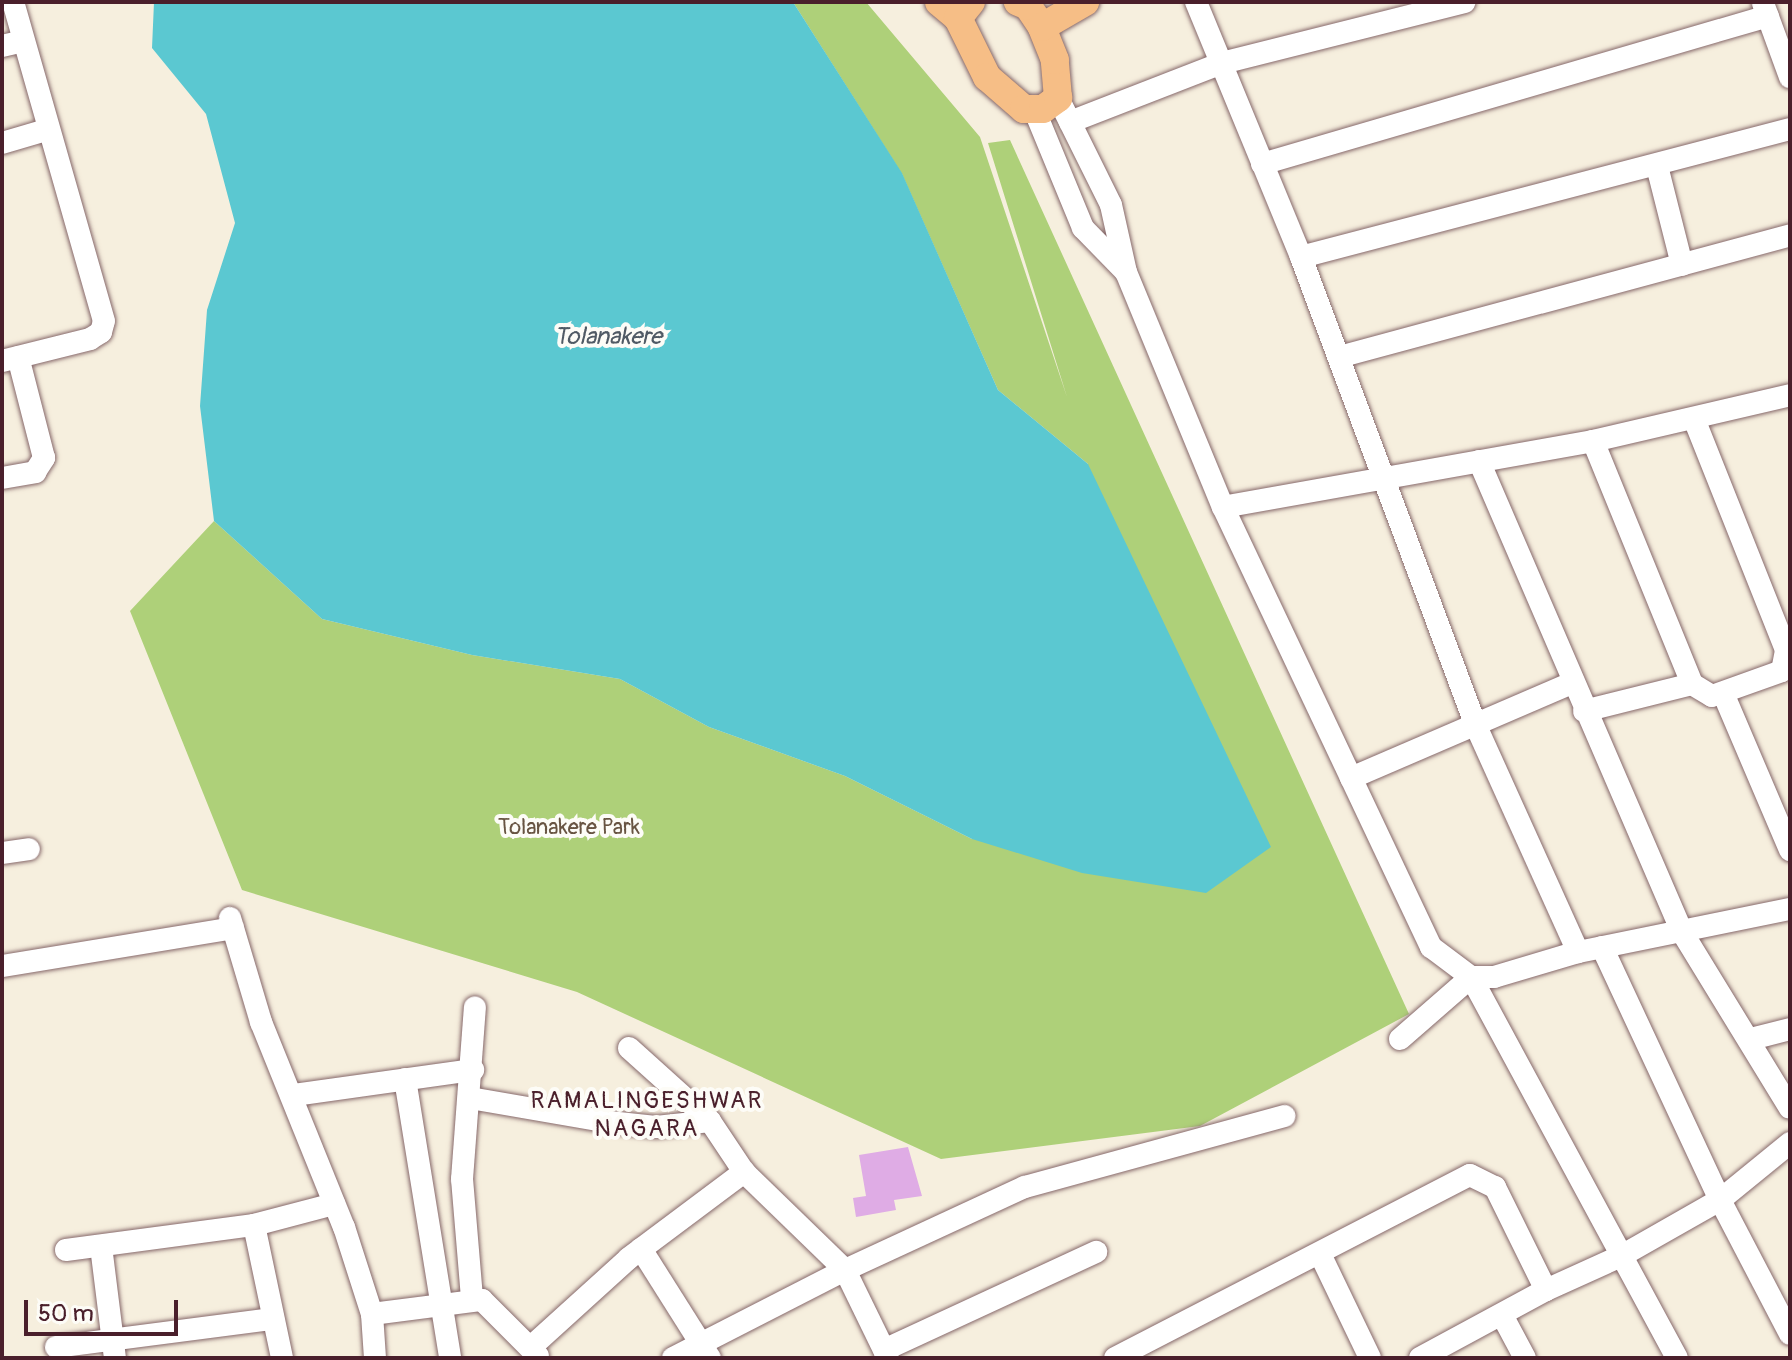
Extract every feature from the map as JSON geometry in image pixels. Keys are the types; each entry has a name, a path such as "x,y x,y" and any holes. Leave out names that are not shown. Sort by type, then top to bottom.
{"main road":[{"path":"956,7 987,77 1024,109 1054,109 1055,60 1031,9 1085,2"}],"street":[{"path":"2,478 35,472 44,458 10,359 90,339 101,332 104,321 46,130 12,43 13,2"},
{"path":"1196,2 1301,257 1476,726 1578,952"},
{"path":"1054,109 1464,2"},
{"path":"1262,164 1765,9 1790,77"},
{"path":"1054,109 1083,228 1126,272"},
{"path":"1054,109 1111,205 1126,272 1223,507 1431,947 1471,977 1677,1358"},
{"path":"1301,257 1790,129"},
{"path":"2,143 46,130"},
{"path":"1657,166 1682,265"},
{"path":"1339,357 1790,235"},
{"path":"1223,507 1386,482 1479,461 1593,441 1790,395"},
{"path":"1593,441 1692,684 1712,696 1782,671 1786,650 1694,419"},
{"path":"1479,461 1584,711 1682,932 1751,1039 1790,1108"},
{"path":"1351,778 1572,683"},
{"path":"1584,711 1692,684"},
{"path":"1723,693 1790,850"},
{"path":"2,853 29,849"},
{"path":"1400,1039 1471,977 1494,977 1578,952 1790,909"},
{"path":"2,966 232,923 261,1022 294,1095 372,1314 375,1358"},
{"path":"1602,947 1720,1200 1790,1334"},
{"path":"472,1298 462,1179 473,1070 475,1007"},
{"path":"1751,1039 1790,1029"},
{"path":"629,1048 710,1121 744,1172 845,1270 886,1354 1096,1252"},
{"path":"294,1095 473,1070"},
{"path":"405,1079 450,1358"},
{"path":"470,1098 625,1124 681,1127 710,1121"},
{"path":"673,1358 706,1350 845,1270 1025,1187 1284,1116"},
{"path":"1420,1358 1546,1290 1623,1255 1720,1200 1790,1143"},
{"path":"372,1314 472,1298 489,1303 536,1352 641,1249 744,1172"},
{"path":"1115,1358 1470,1175 1495,1187 1546,1290"},
{"path":"66,1250 254,1225 334,1204"},
{"path":"254,1225 282,1358"},
{"path":"101,1246 114,1350"},
{"path":"641,1249 706,1350"},
{"path":"1320,1254 1370,1358"},
{"path":"1502,1315 1525,1358"},
{"path":"56,1347 114,1350 273,1319"}],"green space":[{"name":"Tolanakere Park","path":"793,2 866,2 980,137 1067,397 988,143 1010,140 1409,1014 1200,1126 941,1159 577,992 242,890 130,611 214,521 322,619 472,655 620,679 709,727 845,776 972,839 1088,464 998,390 902,174"}],"water":[{"name":"Tolanakere","path":"154,2 793,2 902,173 998,390 1088,464 1271,847 1206,893 1082,873 972,839 845,776 709,727 620,679 472,655 322,619 214,521 200,406 207,310 235,223 206,114 152,48"}],"building":[{"path":"908,1147 922,1196 894,1200 896,1210 856,1217 853,1198 866,1196 859,1155"}],"district":[{"name":"RAMALINGESHWAR NAGARA","path":"647,1115"}]}
